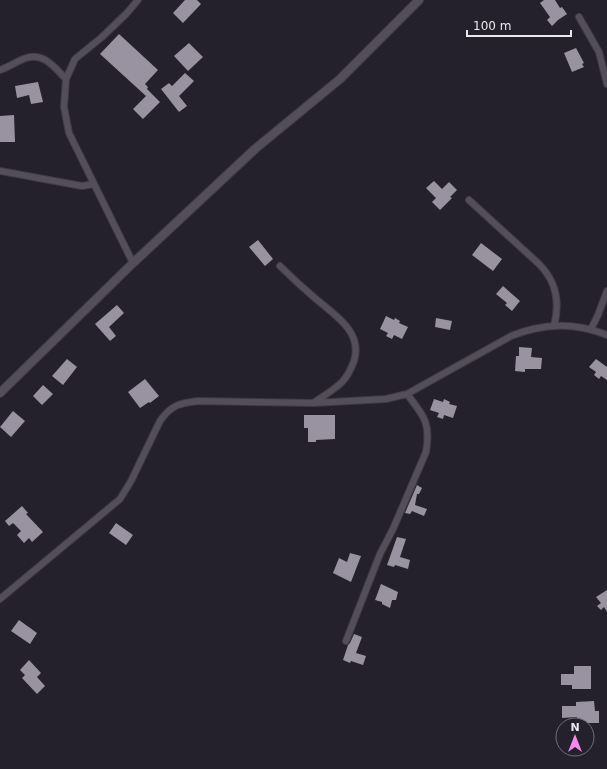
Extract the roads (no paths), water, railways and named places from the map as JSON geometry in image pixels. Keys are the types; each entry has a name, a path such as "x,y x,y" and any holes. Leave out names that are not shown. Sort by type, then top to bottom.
{"street":[{"path":"133,263 69,133 64,107 66,79 75,59 102,37 138,0"},
{"path":"0,392 133,263 255,149 340,79 419,0"},
{"path":"578,17 599,52 607,84"},
{"path":"0,70 33,56 42,58 49,62 66,79"},
{"path":"0,171 82,186 94,184"},
{"path":"469,200 539,264 549,276 556,298 554,326"},
{"path":"280,266 301,286 338,316 350,331 356,344 355,356 350,371 342,382 314,402"},
{"path":"591,329 607,291"},
{"path":"0,599 120,499 132,481 160,421 166,412 182,403 198,401 314,402 386,399 407,394 511,336 526,330 568,325 591,329 607,335"},
{"path":"346,641 380,554 393,529 426,452 428,427 424,418 407,394"}]}
